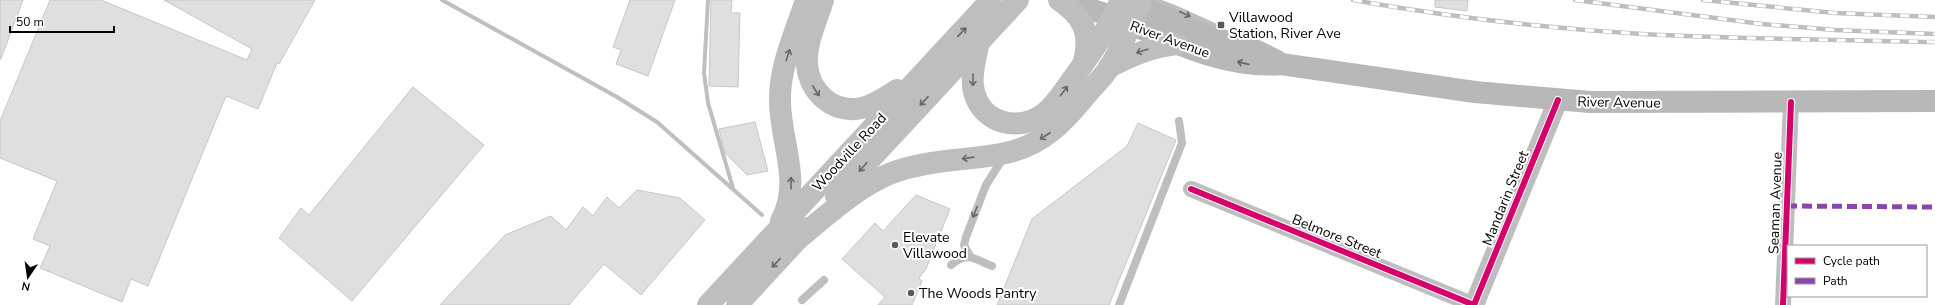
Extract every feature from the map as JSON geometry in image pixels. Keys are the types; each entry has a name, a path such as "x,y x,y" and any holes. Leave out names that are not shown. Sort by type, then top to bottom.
{"main road":[{"path":"775,232 788,209 791,183 780,98 781,81 806,0"},
{"path":"824,0 811,38 807,64 814,89 822,99 835,106 846,109 861,108 889,95 925,70"},
{"name":"Woodville Road","path":"708,305 991,0"},
{"path":"1060,0 1076,14 1082,24 1087,40 1084,64"},
{"name":"River Avenue","path":"1060,0 1128,8 1200,33 1257,50 1281,64"},
{"name":"Woodville Road","path":"737,305 1016,2"},
{"path":"979,41 973,79 974,92 979,104 987,113 1008,123 1022,124 1033,120 1046,112 1058,99 1128,8"},
{"path":"1109,68 1128,8"},
{"name":"River Avenue","path":"1128,8 1177,44 1250,65 1281,64 1410,84 1558,100 1623,103 1935,101"},
{"path":"798,239 851,196 890,174 908,168 934,163 1006,153 1027,146 1045,137 1064,122 1109,68 1136,53 1157,47 1177,44"}],"street":[{"name":"Mandarin Street","path":"1474,305 1558,100"},
{"name":"Seaman Avenue","path":"1783,305 1791,102"},
{"name":"Belmore Street","path":"1191,189 1474,305"}],"lane":[{"path":"1119,305 1182,144 1179,120"},
{"path":"970,256 964,245 966,237 986,185 1006,153"},
{"path":"951,265 959,258 970,256 992,266"},
{"path":"802,300 824,280"}],"building":[{"path":"0,0 23,0 1,59 0,59"},
{"path":"50,0 101,0 247,60 252,49 164,0 315,0 279,64 277,63 258,109 226,96 148,286 131,279 122,302 40,268 50,246 33,239 57,181 0,158 0,121"},
{"path":"630,0 675,0 648,76 616,64 621,50 613,47"},
{"path":"711,0 732,0 731,13 740,13 738,87 709,86"},
{"path":"1435,0 1468,0 1467,11 1435,7"},
{"path":"413,87 484,145 352,301 279,238 301,208 309,215"},
{"path":"755,122 768,171 747,175 725,153 719,129"},
{"path":"1138,123 1176,140 1109,305 997,305 1032,219 1127,146"},
{"path":"637,190 680,198 705,220 641,295 604,264 569,305 440,305 505,235 551,216 566,230 583,207 593,216 607,197 619,208"},
{"name":"Elevate Villawood","path":"916,195 950,209 926,269 919,278 922,281 912,305 878,305 885,297 842,259 875,223 883,231"}],"waterway":[{"path":"442,0 617,97 657,122 762,215"},
{"path":"708,0 704,73 708,103 733,188"}],"railway":[{"path":"1353,0 1461,17 1606,32 1715,37 1935,42"},
{"path":"1575,0 1762,24 1835,30 1935,34"},
{"path":"1703,0 1835,13 1935,17"}],"marked path":[{"path":"1787,206 1935,207"}],"cycle path":[{"path":"1474,305 1558,100"},
{"path":"1783,305 1791,102"},
{"path":"1191,189 1474,305"}],"place":[{"name":"Villawood Station, River Ave","path":"1221,25"},
{"name":"Elevate Villawood","path":"895,245"},
{"name":"The Woods Pantry","path":"911,293"}]}
